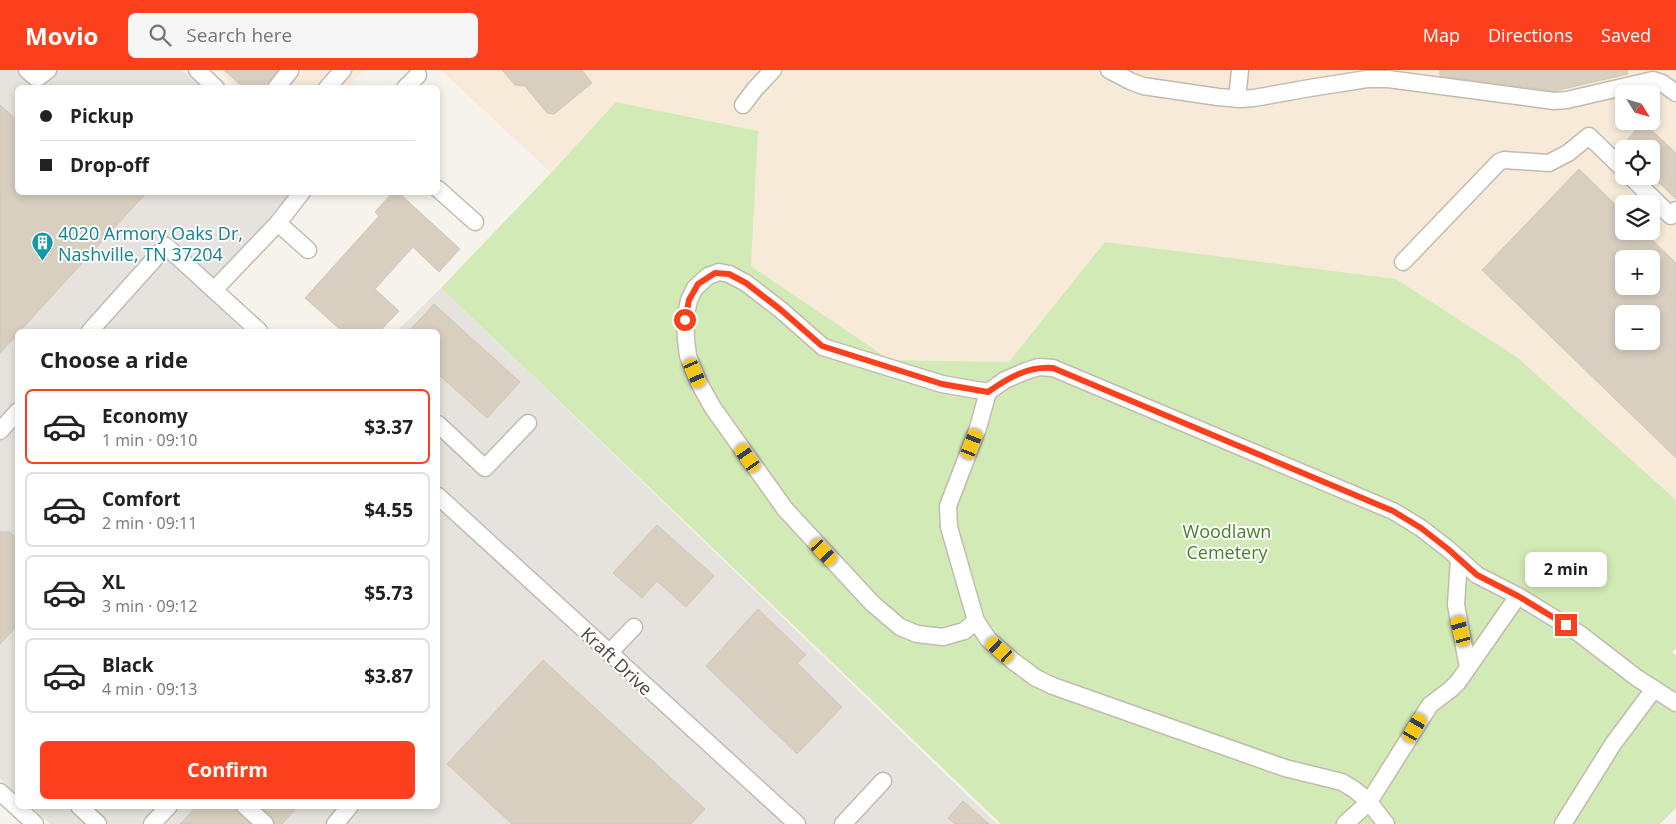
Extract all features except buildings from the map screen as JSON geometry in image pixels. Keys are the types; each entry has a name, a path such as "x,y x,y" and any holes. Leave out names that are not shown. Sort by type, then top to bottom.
{"street":[{"path":"28,70 35,77 39,77 48,70"},
{"path":"197,70 213,85"},
{"path":"278,85 290,70"},
{"path":"330,85 342,70"},
{"path":"744,105 755,89 774,70"},
{"path":"1236,99 1240,70"},
{"path":"1115,71 1130,81 1143,86 1236,99 1254,98 1377,79 1554,101 1567,100 1653,80 1662,83 1676,94"},
{"path":"408,85 418,75"},
{"path":"1403,262 1499,162 1504,160 1549,163 1568,153 1589,136 1615,161"},
{"path":"1639,185 1671,216 1676,210"},
{"path":"440,190 475,222"},
{"path":"214,290 278,223 300,195"},
{"path":"278,223 308,250"},
{"path":"92,329 166,246 257,329"},
{"path":"976,621 964,631 943,637 917,634 900,627 872,604 785,509 713,408 699,383 688,356 685,320 689,300 698,284 708,276 719,272 729,274 746,283 781,310 822,346 942,384 988,392"},
{"path":"1386,824 1369,802 1351,787 1336,780 1286,768 1053,686 1036,678 988,639 976,621 949,527 948,506 978,428 988,392 1005,380 1026,371 1040,367 1053,368 1393,511 1421,528 1477,575 1518,596 1580,634 1636,678 1676,703"},
{"path":"0,430 15,414"},
{"path":"440,426 485,468 528,423"},
{"name":"Kraft Drive","path":"440,498 797,824"},
{"path":"1459,559 1456,605 1468,667"},
{"path":"1345,824 1369,802 1430,705 1451,689 1518,596"},
{"path":"609,653 634,627"},
{"path":"1563,824 1613,744 1654,689"},
{"path":"843,824 883,781"},
{"path":"0,792 15,803"},
{"path":"82,809 98,824"},
{"path":"152,824 166,809"},
{"path":"248,809 265,824"},
{"path":"335,824 348,809"}],"shaded area":[{"path":"0,70 182,70 199,85 15,85 15,195 289,195 206,294 242,329 15,329 15,793 0,779"},
{"path":"218,70 364,70 349,85 234,85"},
{"path":"441,70 1676,70 1676,500 1518,358 1396,279 1105,242 1039,331 1009,362 890,360 751,266 758,131 617,102 551,173"},
{"path":"441,288 997,824 50,824 33,809 440,809 440,329 399,329"}],"green space":[{"name":"Woodlawn Cemetery","path":"616,102 758,131 751,266 890,360 1009,362 1105,242 1396,279 1518,358 1676,500 1676,648 1672,652 1676,656 1676,808 1660,824 1001,824 441,288"}],"place":[{"name":"4020 Armory Oaks Dr, Nashville, TN 37204","path":"42,262"}],"route":[{"path":"685,320 689,300 698,284 711,274 724,272 746,283 781,310 822,346 942,384 988,392 1005,380 1026,371 1040,367 1053,368 1393,511 1421,528 1477,575 1518,596 1566,625"}]}
